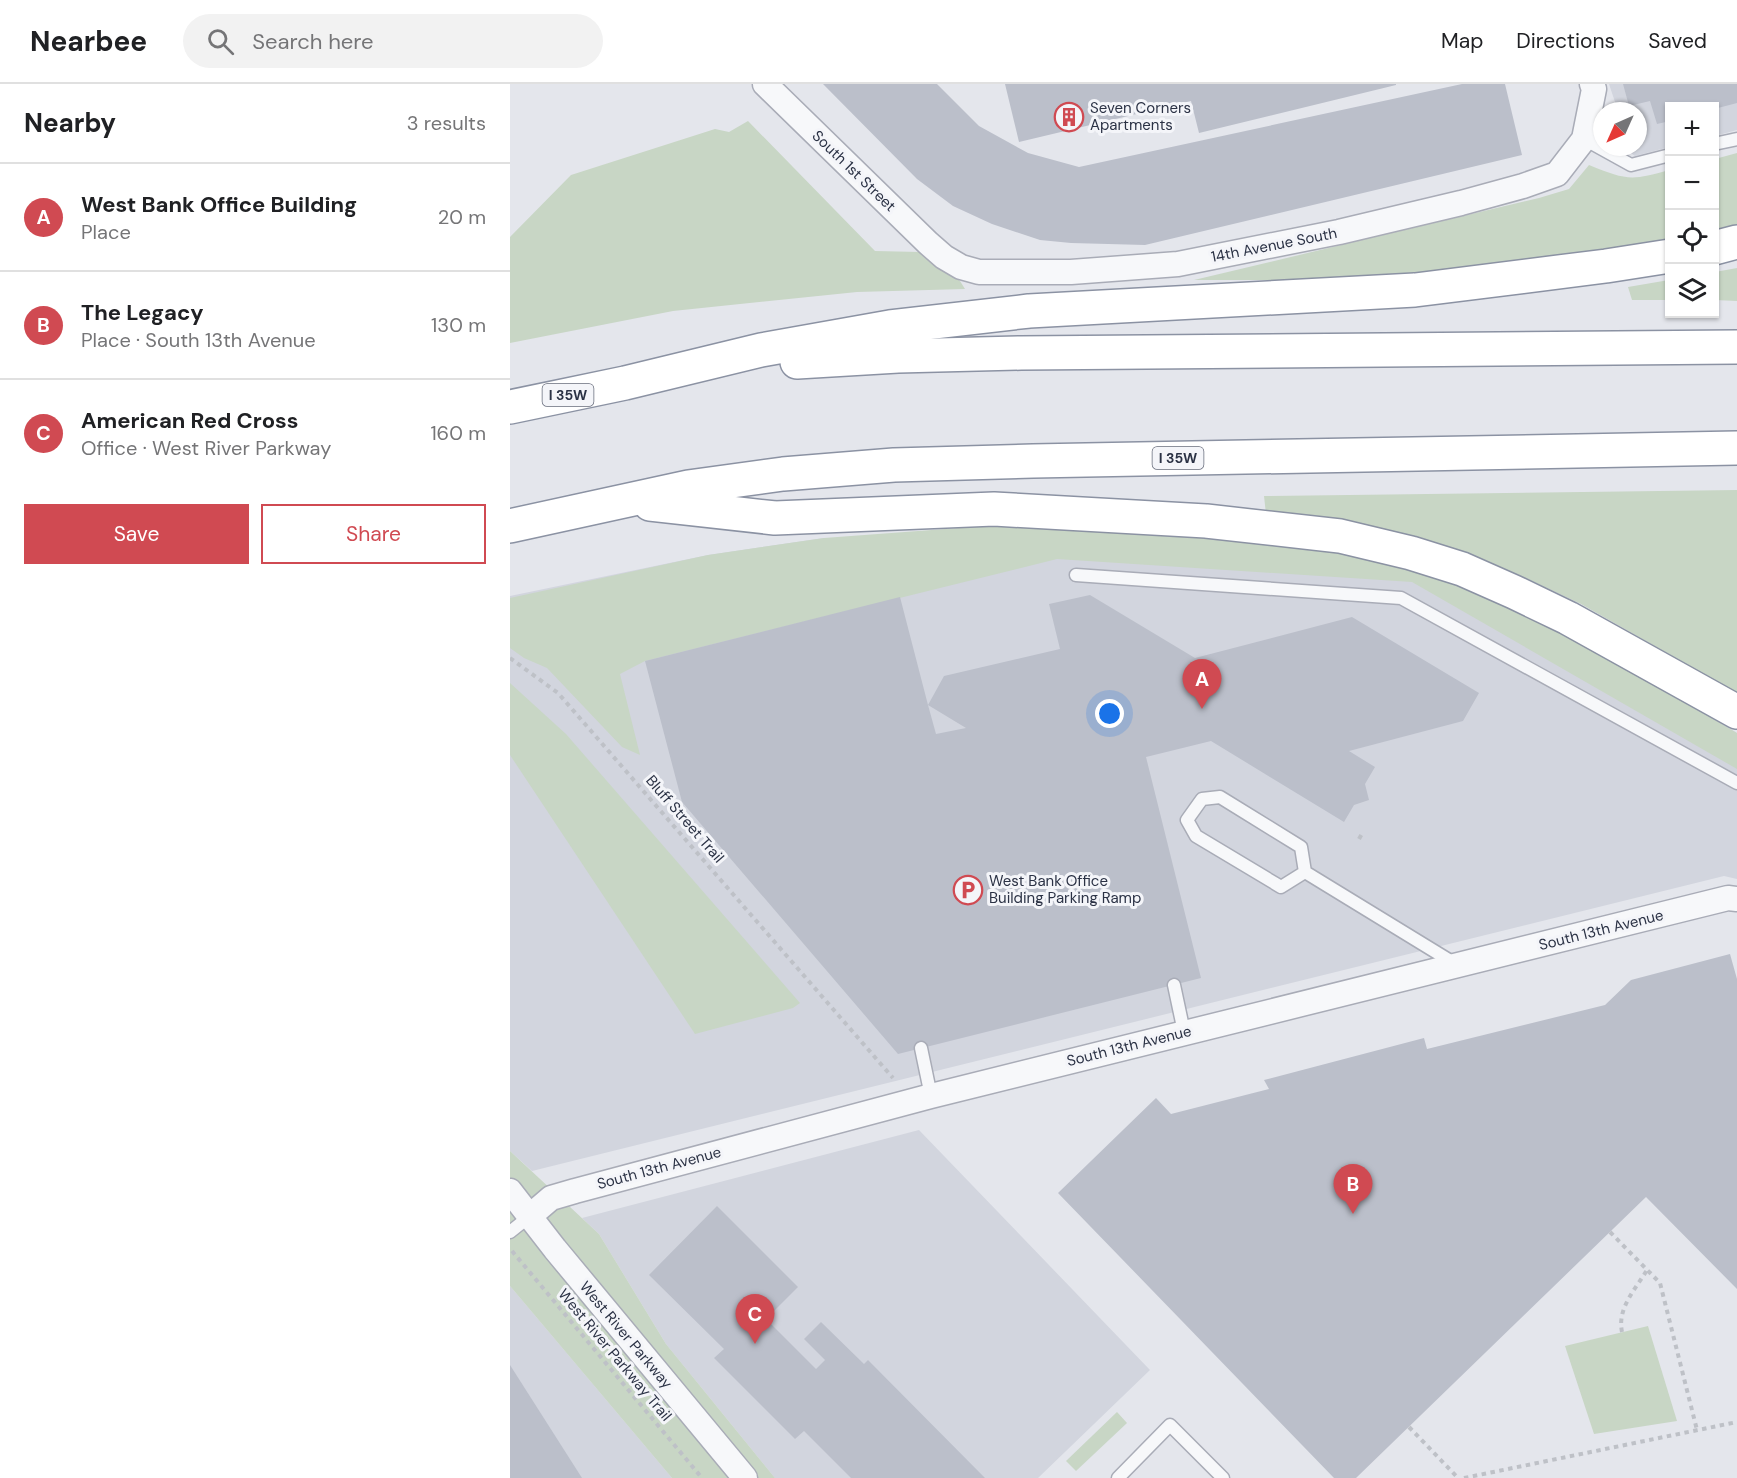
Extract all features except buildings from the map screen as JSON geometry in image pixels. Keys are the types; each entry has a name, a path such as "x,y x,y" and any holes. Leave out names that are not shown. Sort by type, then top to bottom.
{"highway":[{"path":"1719,247 1737,242"},
{"path":"625,383 761,350 890,327 1029,311 1415,290 1665,257"},
{"name":"I 35W","path":"510,407 625,383 739,367 898,356 1737,347"},
{"name":"I 35W","path":"510,526 688,487 783,474 894,465 1045,460 1737,448"},
{"path":"621,500 775,518 994,509 1206,521 1340,536 1411,552 1462,569 1514,592 1578,623 1737,712"}],"street":[{"name":"South 1st Street","path":"765,84 944,257"},
{"path":"1584,139 1594,89 1592,84"},
{"name":"14th Avenue South","path":"944,257 961,267 979,272 1071,272 1178,264 1339,232 1522,186 1557,174 1584,139"},
{"name":"South 13th Avenue","path":"530,1216 551,1198 931,1095 1728,898 1737,899"},
{"name":"West River Parkway","path":"510,1191 555,1249 745,1478"}],"lane":[{"path":"1584,139 1631,165 1666,156"},
{"path":"1719,143 1737,139"},
{"path":"1076,575 1401,598 1737,783"},
{"path":"1305,872 1281,887 1196,836 1187,820 1202,799 1220,797 1301,847 1305,872 1458,966"},
{"path":"1174,985 1184,1032"},
{"path":"921,1048 931,1095"},
{"path":"510,1232 530,1216"},
{"path":"1118,1478 1170,1425 1223,1478"}],"path":[{"name":"Bluff Street Trail","path":"510,658 558,693 900,1086"},
{"path":"1359,839 1363,832"},
{"path":"1610,1232 1660,1283 1697,1430"},
{"name":"West River Parkway Trail","path":"510,1248 702,1478"},
{"path":"1622,1332 1621,1312 1647,1270"},
{"path":"1464,1478 1737,1422"},
{"path":"1409,1427 1458,1478"}],"shaded area":[{"path":"1609,84 1737,84 1737,130 1719,135 1719,102 1665,102 1665,148 1647,153 1647,102 1615,102"},
{"path":"824,538 1278,539 1529,611 1737,733 1737,879 1724,876 532,1171 510,1151 510,596 708,555"},
{"path":"919,1130 1150,1370 1038,1478 775,1478 666,1344 599,1234 582,1218"},
{"path":"510,1286 672,1478 510,1478"}],"green space":[{"path":"748,121 875,251 920,252 960,281 965,289 857,292 673,311 510,343 510,237 571,175 715,129 729,132"},
{"path":"1737,153 1737,229 1719,233 1719,210 1719,158"},
{"path":"1589,165 1612,174 1629,177 1665,171 1665,245 1546,267 1350,280 1194,280 1539,198 1569,189"},
{"path":"1737,268 1737,301 1719,300 1719,271"},
{"path":"1665,281 1665,300 1632,300 1628,287"},
{"path":"1737,490 1737,693 1581,604 1519,575 1458,553 1266,514 1264,496"},
{"path":"999,525 1206,532 1407,562 1529,611 1737,733 1737,769 1412,582 1057,559 645,661 620,674 640,755 622,747 547,668 524,658 510,648 510,598 708,555 824,538"},
{"path":"510,683 566,734 800,1003 793,1008 695,1034 510,755"},
{"path":"510,1151 599,1234 666,1344 775,1478 672,1478 510,1286"},
{"path":"1648,1326 1677,1421 1594,1434 1565,1346"},
{"path":"1117,1412 1127,1423 1076,1471 1066,1461"}],"place":[{"name":"Seven Corners Apartments","path":"1069,117"},
{"name":"West Bank Office Building","path":"1202,709"},
{"name":"West Bank Office Building Parking Ramp","path":"968,890"},
{"name":"The Legacy","path":"1353,1214"},
{"name":"American Red Cross","path":"755,1344"}]}
